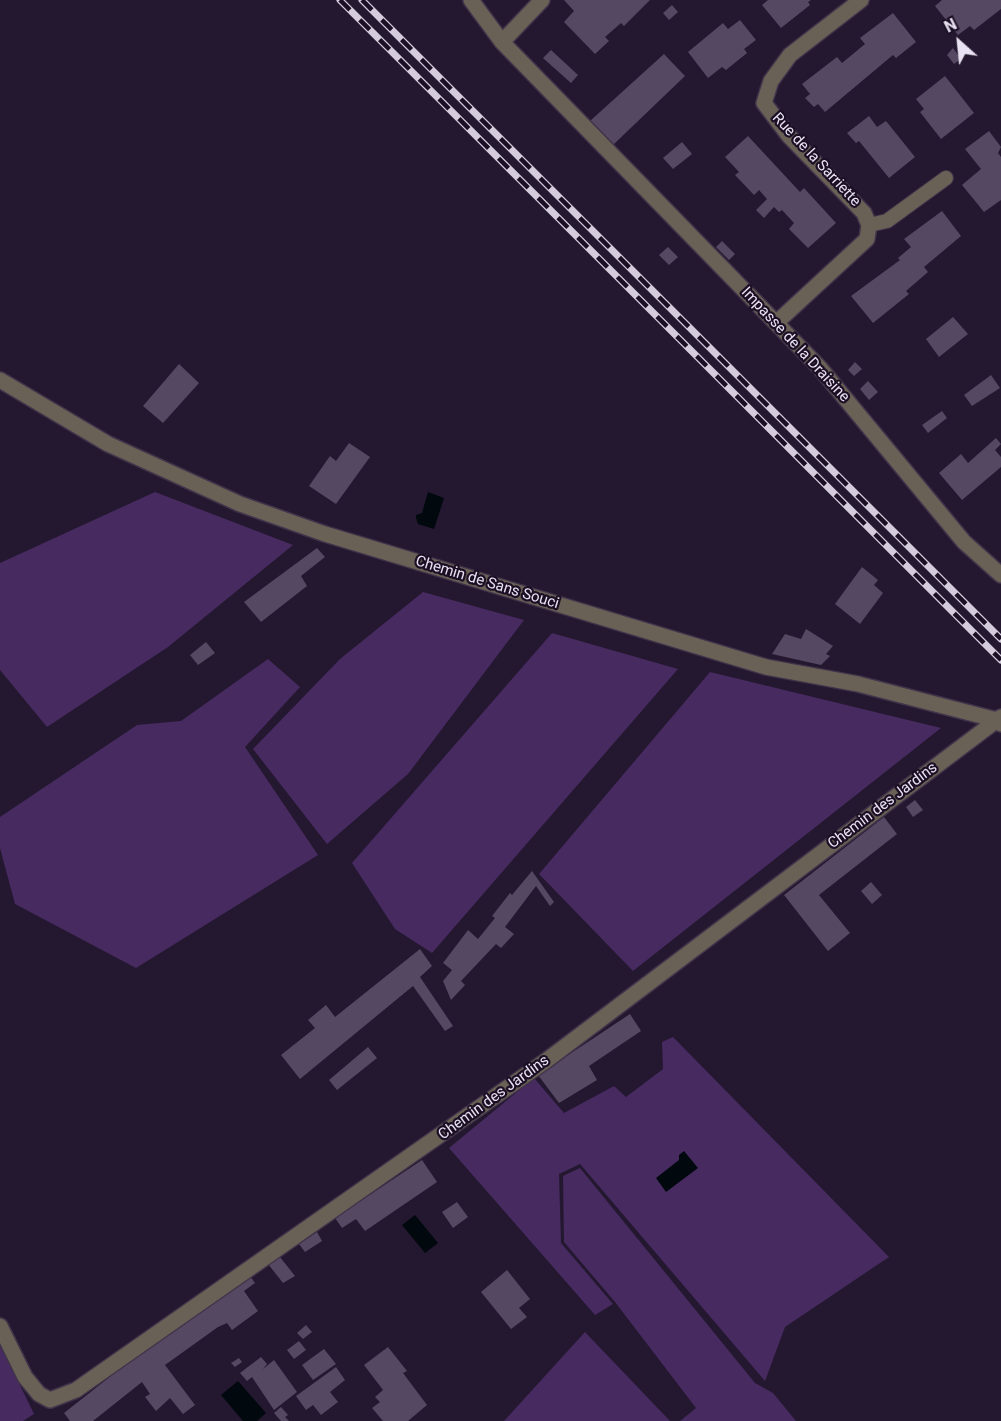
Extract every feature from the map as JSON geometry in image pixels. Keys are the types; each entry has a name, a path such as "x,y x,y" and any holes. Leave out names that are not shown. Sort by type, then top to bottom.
{"street":[{"name":"Impasse de la Draisine","path":"471,0 502,42 820,368 964,542 1001,575"},
{"path":"502,42 542,0"},
{"name":"Rue de la Sarriette","path":"861,0 790,55 771,81 764,103 789,136 864,213 869,225"},
{"path":"776,323 867,239 869,225"},
{"name":"Chemin de Sans Souci","path":"0,380 108,444 240,504 325,534 766,667 858,684 1000,720"},
{"name":"Chemin des Jardins","path":"0,1326 25,1377 39,1394 50,1400 76,1390 547,1060 717,929 1000,720"}],"lane":[{"path":"869,225 887,221 946,178"}],"shaded area":[{"path":"155,492 293,545 168,647 47,727 0,670 0,563"},
{"path":"428,492 444,498 434,529 418,524 416,518 416,515 422,513"},
{"path":"423,592 524,620 408,774 327,844 253,749 340,659"},
{"path":"552,633 678,669 432,953 395,929 352,863"},
{"path":"268,659 300,687 245,747 318,855 136,968 15,904 0,848 0,817 137,725 181,721"},
{"path":"710,672 941,728 633,971 539,874"},
{"path":"673,1037 889,1257 785,1327 765,1381 580,1164 559,1174 561,1243 613,1304 595,1315 449,1148 534,1078 564,1113 614,1086 626,1097 663,1069 662,1042"},
{"path":"684,1151 698,1168 666,1192 656,1178 679,1160 679,1155"},
{"path":"580,1168 755,1383 773,1393 796,1421 680,1421 696,1408 615,1302 564,1242 563,1176"},
{"path":"415,1215 438,1243 425,1253 402,1225"},
{"path":"585,1332 670,1421 504,1421"},
{"path":"0,1344 34,1414 23,1421 0,1421"},
{"path":"238,1381 266,1413 257,1421 243,1421 221,1395"}],"building":[{"path":"564,0 650,0 624,26 621,23 605,37 609,41 595,54 564,22 574,11"},
{"path":"768,0 811,0 808,2 810,5 781,28 762,5"},
{"path":"942,0 1001,0 1001,9 974,30 970,26 958,35 935,6"},
{"path":"672,5 678,12 669,20 663,13"},
{"path":"893,13 916,42 896,58 893,55 825,112 818,104 814,107 805,98 810,94 802,84 837,57 842,63 865,44 860,38"},
{"path":"740,20 756,40 744,49 747,53 726,70 722,67 708,78 688,52 723,23 728,29"},
{"path":"953,48 961,59 954,64 947,55"},
{"path":"551,50 578,75 571,83 543,58"},
{"path":"664,54 685,76 613,145 590,121"},
{"path":"945,76 974,113 941,139 920,112 924,109 916,99"},
{"path":"869,116 877,127 886,121 915,157 889,178 859,141 856,143 847,133"},
{"path":"989,131 1001,147 998,153 1001,157 1001,200 984,212 962,185 981,169 965,149"},
{"path":"748,136 800,192 804,188 836,223 808,248 789,229 794,223 782,210 779,212 774,207 764,218 756,210 767,199 759,190 754,195 735,175 739,172 725,157"},
{"path":"682,142 692,154 673,169 663,158"},
{"path":"942,211 961,236 924,267 928,272 906,291 909,294 873,323 851,296 900,260 898,258 911,247 904,239"},
{"path":"722,241 735,254 729,260 716,247"},
{"path":"668,247 678,257 669,265 659,255"},
{"path":"953,317 968,334 939,357 926,339"},
{"path":"855,362 862,369 854,376 848,370"},
{"path":"179,364 199,383 163,423 143,406"},
{"path":"991,375 1000,388 972,406 964,395"},
{"path":"868,381 878,392 869,400 860,389"},
{"path":"942,411 947,418 928,433 922,425"},
{"path":"996,438 1001,444 995,450 1001,457 1001,467 962,500 939,473 961,454 968,463"},
{"path":"349,443 370,457 336,504 309,486 330,456 336,461"},
{"path":"317,548 325,557 301,576 307,586 261,622 244,602"},
{"path":"862,567 878,580 874,585 883,593 860,624 835,604"},
{"path":"806,629 833,646 826,654 830,656 821,665 772,654 785,634 801,639"},
{"path":"206,642 215,653 198,665 190,655"},
{"path":"915,800 923,810 913,817 906,807"},
{"path":"884,817 897,834 819,895 850,933 828,951 784,895"},
{"path":"532,871 554,902 550,906 536,886 505,927 514,934 501,948 496,944 461,981 465,985 451,1000 443,981 452,970 443,963 468,930 478,939 495,918 492,916 510,893 512,895"},
{"path":"871,882 882,895 872,904 861,891"},
{"path":"420,949 432,966 420,977 453,1026 445,1031 413,986 300,1079 281,1055 315,1028 308,1020 326,1005 335,1017"},
{"path":"630,1014 641,1031 589,1066 597,1080 559,1103 538,1075"},
{"path":"368,1047 377,1058 337,1090 329,1080"},
{"path":"422,1160 437,1182 365,1231 356,1219 342,1228 335,1218"},
{"path":"457,1202 468,1217 453,1228 442,1212"},
{"path":"317,1232 322,1241 305,1252 299,1244"},
{"path":"280,1257 295,1276 283,1283 268,1264"},
{"path":"507,1270 530,1299 519,1308 527,1317 511,1329 481,1292"},
{"path":"250,1276 255,1283 244,1291 258,1311 232,1330 227,1323 218,1327 165,1365 195,1405 183,1414 170,1398 156,1411 145,1397 150,1394 142,1382 93,1421 70,1421 64,1413 135,1357"},
{"path":"306,1325 312,1332 303,1339 297,1333"},
{"path":"299,1341 306,1350 294,1359 287,1350"},
{"path":"388,1347 407,1371 403,1373 427,1405 408,1421 383,1421 372,1408 380,1402 375,1397 383,1390 364,1365"},
{"path":"324,1349 336,1364 313,1380 302,1365"},
{"path":"261,1357 267,1364 263,1369 274,1360 297,1392 274,1410 252,1377 247,1381 240,1373"},
{"path":"239,1358 242,1362 235,1367 231,1363"},
{"path":"336,1367 345,1380 330,1392 338,1402 321,1415 313,1405 306,1410 296,1396"},
{"path":"281,1407 288,1415 285,1417 289,1421 281,1421 274,1413"}],"railway":[{"path":"340,0 1001,660"},
{"path":"362,0 1001,639"}]}
